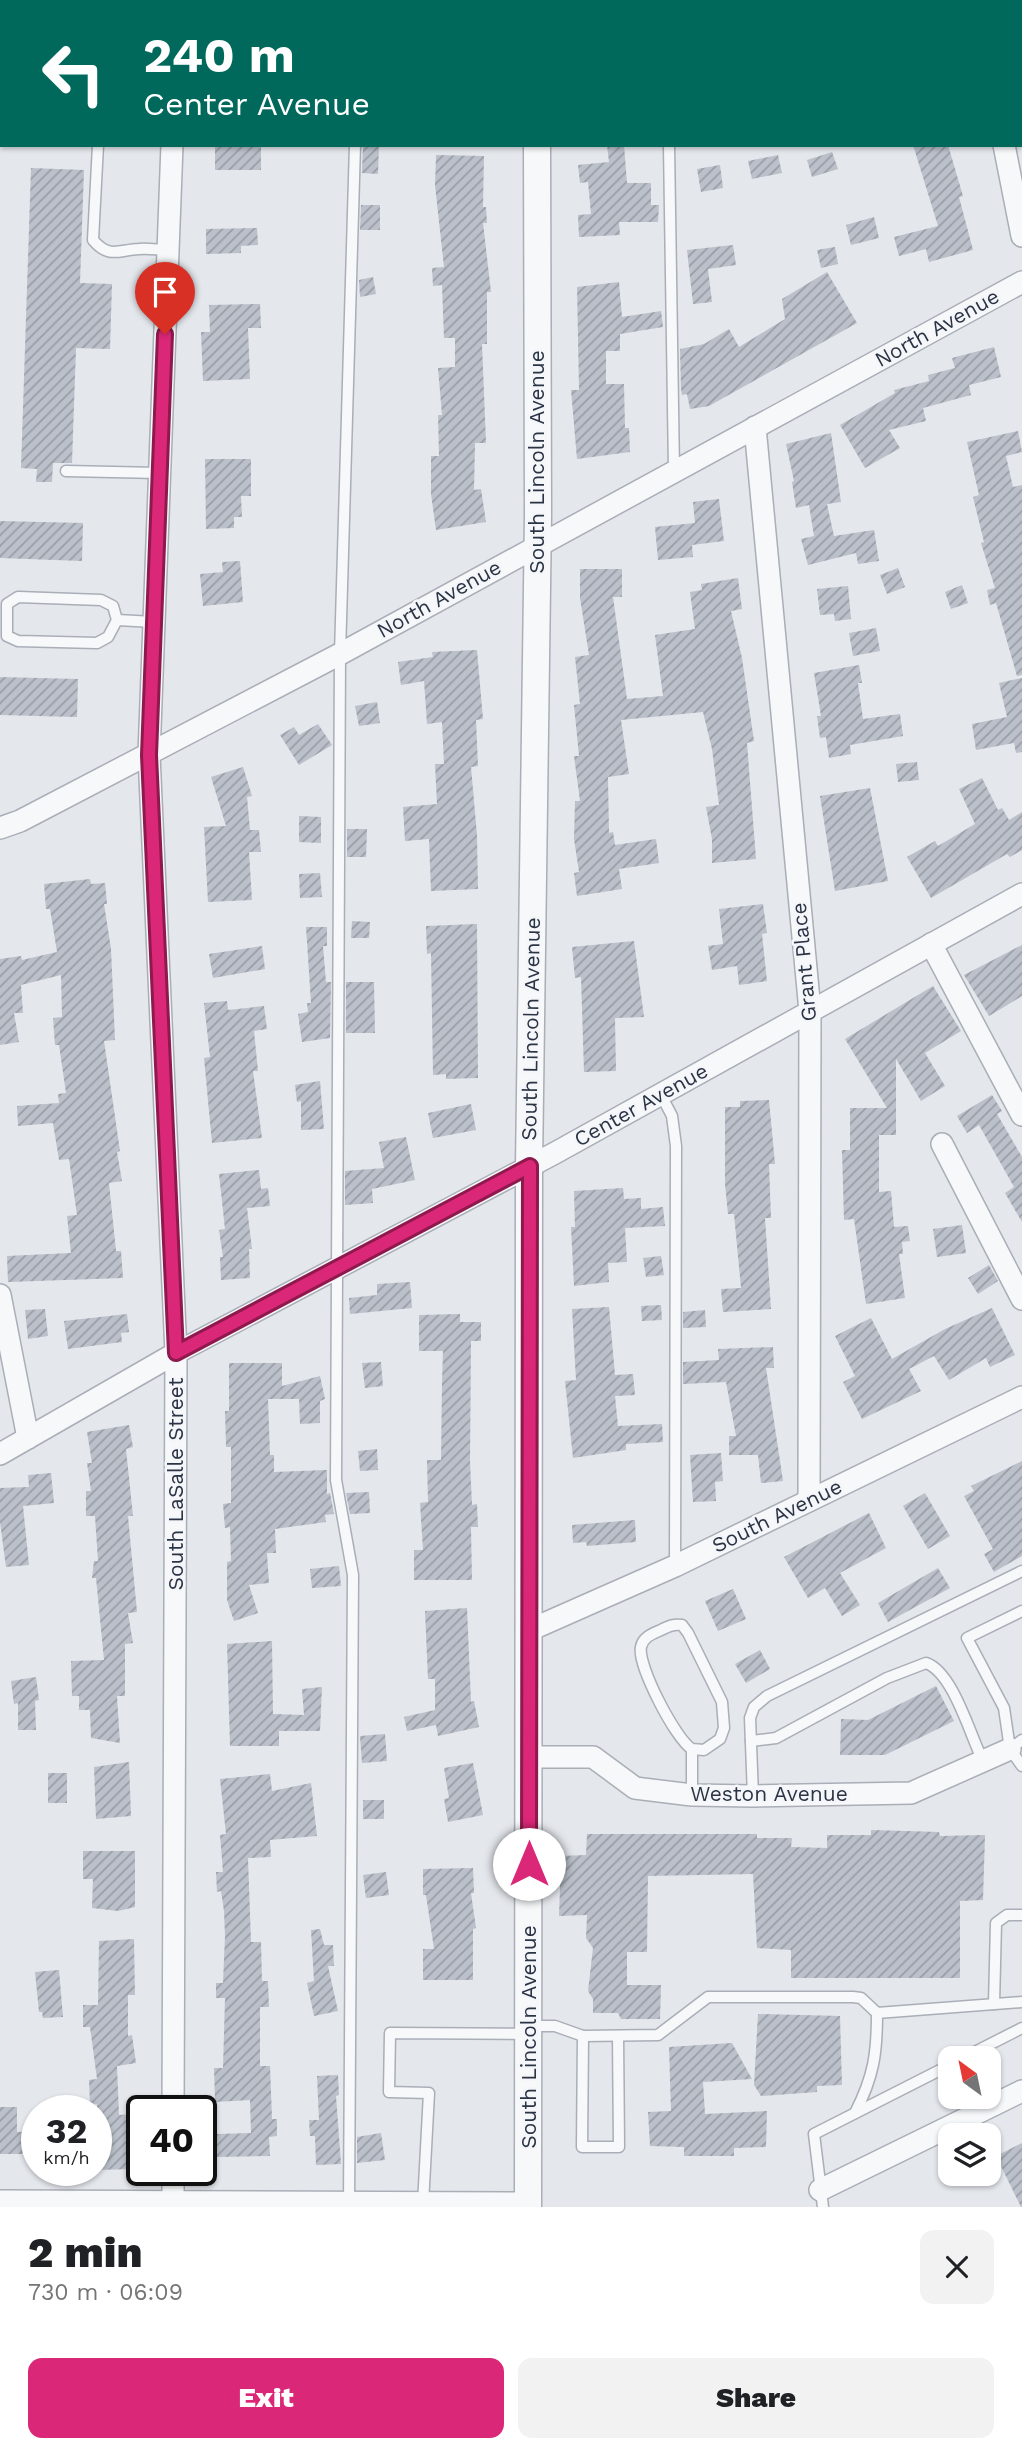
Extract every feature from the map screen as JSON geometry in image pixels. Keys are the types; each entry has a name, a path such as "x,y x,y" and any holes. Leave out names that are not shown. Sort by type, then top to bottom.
{"street":[{"name":"South LaSalle Street","path":"172,147 149,755 176,1353 173,2095"},
{"name":"South Lincoln Avenue","path":"528,2205 530,1166 537,546 537,147"},
{"path":"1004,147 1022,236"},
{"name":"North Avenue","path":"0,828 20,821 149,755 340,654 1022,282"},
{"name":"Grant Place","path":"755,427 810,1011 809,1500"},
{"name":"Center Avenue","path":"0,1454 176,1353 661,1095 1022,894"},
{"path":"931,944 1022,1115"},
{"path":"942,1144 1022,1299"},
{"path":"0,1295 27,1438"},
{"name":"South Avenue","path":"530,1630 675,1566 1022,1397"},
{"name":"Weston Avenue","path":"529,1757 593,1756 635,1788 692,1795 753,1797 911,1793 983,1761 1018,1751"},
{"path":"821,2198 1022,2091"},
{"path":"173,2186 173,2205"},
{"path":"0,2201 173,2205 528,2205"}],"lane":[{"path":"98,147 93,240 103,251 115,255 138,249 168,250"},
{"path":"349,2205 353,1575 336,1480 340,654 355,147"},
{"path":"670,147 674,471"},
{"path":"66,471 159,473"},
{"path":"18,597 101,600 113,606 117,620 108,637 97,643 18,641 7,636 7,604 18,597"},
{"path":"117,620 154,622"},
{"path":"661,1095 672,1116 676,1146 675,1566"},
{"path":"753,1797 750,1717 754,1707 767,1696 1022,1571"},
{"path":"1018,1751 1004,1708 968,1638 1022,1611"},
{"path":"692,1749 704,1750 720,1740 724,1714 722,1702 688,1633 682,1625 673,1624 647,1636 641,1645 640,1658 672,1727 692,1749 692,1795"},
{"path":"751,1741 776,1738 887,1678 926,1663 938,1667 951,1689 983,1761"},
{"path":"994,2004 996,1923 1007,1915 1022,1915"},
{"path":"423,2204 429,2093 389,2092 390,2033 529,2030 555,2026 583,2036 658,2035 708,1997 861,1998 877,2013 877,2050 871,2083 855,2113"},
{"path":"877,2013 1022,2002"},
{"path":"987,2046 1022,2028"},
{"path":"583,2036 582,2147 619,2147 618,2036"},
{"path":"821,2198 814,2134 938,2070"}],"building":[{"path":"215,147 261,147 261,170 215,170"},
{"path":"363,147 379,147 378,174 362,173"},
{"path":"607,147 624,147 627,183 651,183 651,205 659,205 658,222 619,222 620,235 579,237 578,215 591,214 588,182 580,183 578,165 609,162"},
{"path":"914,147 949,147 963,196 959,197 973,250 929,262 926,249 899,256 894,237 938,226"},
{"path":"832,152 838,169 812,177 807,160"},
{"path":"436,155 484,156 483,207 486,207 487,223 483,223 491,292 487,292 487,344 482,344 486,443 475,443 474,490 481,489 486,522 436,530 431,494 431,456 439,456 438,415 442,415 438,368 455,367 455,338 444,338 442,285 433,286 432,268 444,267 435,185"},
{"path":"778,155 782,173 752,179 748,161"},
{"path":"720,165 723,188 701,192 697,169"},
{"path":"31,168 84,170 80,283 112,284 110,349 76,348 72,463 53,463 52,482 36,482 37,469 21,468"},
{"path":"361,205 380,205 380,230 360,230"},
{"path":"874,217 879,238 851,245 846,225"},
{"path":"257,228 258,245 241,246 241,253 206,254 206,229"},
{"path":"733,245 736,265 708,269 712,302 693,304 687,250"},
{"path":"835,247 838,264 821,268 817,250"},
{"path":"827,272 857,323 709,406 690,409 687,394 682,395 681,389 680,349 704,344 729,329 739,347 785,319 782,299"},
{"path":"373,277 376,294 360,297 359,280"},
{"path":"619,282 622,317 661,311 663,327 620,334 620,351 606,351 606,384 624,384 625,428 629,428 630,452 577,459 571,390 579,390 577,287"},
{"path":"260,304 261,328 248,328 250,379 203,381 201,332 210,332 209,305"},
{"path":"994,347 1001,377 969,385 971,395 923,408 926,421 889,430 900,448 865,468 840,425 895,393 894,390 929,381 928,375 955,368 952,358"},
{"path":"1018,431 1022,452 1006,456 1013,487 1022,485 1022,675 1017,676 996,603 990,605 987,590 995,588 981,543 984,542 973,497 979,495 967,442"},
{"path":"831,433 841,502 827,504 834,536 874,530 879,561 858,564 856,553 808,565 801,539 814,536 809,505 796,508 794,481 786,444"},
{"path":"205,459 251,459 251,496 241,496 242,517 234,517 234,528 206,529"},
{"path":"719,499 724,541 692,545 693,557 658,560 655,527 695,523 693,502"},
{"path":"0,521 83,523 82,561 0,558"},
{"path":"240,561 243,602 203,606 200,574 223,572 222,562"},
{"path":"898,568 905,587 887,594 880,575"},
{"path":"580,569 622,569 622,597 613,597 627,699 663,696 655,635 695,629 690,592 702,590 701,584 738,578 742,609 731,611 742,658 754,741 747,743 756,859 712,863 712,839 706,807 719,805 712,749 703,712 621,720 629,774 608,777 609,833 613,832 615,845 656,839 659,863 619,869 622,889 577,896 574,873 579,872 574,839 575,801 580,801 574,756 579,756 574,705 580,704 575,657 589,655 580,598"},
{"path":"962,585 968,603 951,609 945,592"},
{"path":"848,586 851,619 835,621 834,614 820,615 817,589"},
{"path":"876,628 880,651 853,656 849,633"},
{"path":"477,650 483,719 476,720 478,766 471,767 478,889 431,891 429,839 405,841 403,807 437,804 435,764 444,764 442,722 427,724 424,681 401,685 398,662 433,657 432,652"},
{"path":"859,665 862,683 858,683 863,719 900,714 903,736 850,745 851,754 829,758 826,737 820,738 817,716 821,716 814,673"},
{"path":"0,677 78,679 77,717 0,715"},
{"path":"1022,678 1022,752 1016,753 1014,743 976,750 972,724 1007,717 999,683"},
{"path":"377,702 380,723 359,726 355,706"},
{"path":"318,724 332,745 299,765 280,735 294,727 299,735"},
{"path":"917,762 919,780 898,782 896,764"},
{"path":"243,767 252,796 247,797 250,830 259,830 261,852 249,852 252,900 208,902 204,827 226,826 211,777"},
{"path":"982,778 998,810 1002,808 1009,820 1022,812 1022,850 1010,857 1007,854 931,898 907,857 935,841 938,846 975,824 959,789"},
{"path":"870,788 888,881 835,891 820,796"},
{"path":"299,816 321,817 321,843 299,842"},
{"path":"347,829 367,829 366,857 347,857"},
{"path":"320,873 322,897 300,898 299,874"},
{"path":"90,879 91,884 105,883 107,904 104,904 111,949 115,1040 104,1041 122,1181 109,1183 116,1251 121,1251 123,1278 8,1282 7,1256 71,1253 67,1216 77,1215 69,1159 59,1160 53,1123 18,1126 17,1106 59,1103 58,1094 66,1093 59,1045 55,1045 53,1018 62,1017 61,975 21,985 23,1013 14,1013 19,1042 0,1045 0,959 21,956 22,960 57,952 50,909 46,909 44,884"},
{"path":"763,904 767,933 762,934 767,981 739,985 737,966 712,970 708,946 723,944 719,909"},
{"path":"352,921 370,922 369,938 351,938"},
{"path":"477,924 478,1078 446,1079 446,1074 433,1075 431,953 427,954 426,926"},
{"path":"306,927 327,927 327,946 323,946 326,982 331,982 330,1038 302,1042 298,1014 308,1012 307,1003 311,1003"},
{"path":"634,941 644,1017 615,1018 616,1071 584,1072 581,977 575,978 572,947"},
{"path":"1022,945 1022,996 989,1016 964,975"},
{"path":"262,946 265,969 213,978 209,954"},
{"path":"346,982 374,982 375,1033 346,1033"},
{"path":"933,986 961,1031 925,1053 945,1086 921,1101 896,1059 896,1135 879,1135 879,1192 891,1191 894,1227 908,1226 910,1241 902,1242 903,1254 899,1254 905,1298 866,1304 854,1219 844,1220 842,1150 850,1150 850,1108 887,1108 845,1039"},
{"path":"227,1001 228,1010 264,1006 267,1029 254,1031 258,1071 253,1071 262,1138 212,1143 204,1058 210,1057 204,1003"},
{"path":"320,1081 324,1129 301,1130 301,1101 297,1102 295,1085"},
{"path":"992,1095 1002,1111 997,1114 1022,1157 1022,1222 1005,1193 1014,1187 979,1125 967,1133 957,1116"},
{"path":"769,1100 775,1164 769,1164 771,1218 765,1218 771,1309 723,1312 721,1289 741,1288 734,1214 728,1214 725,1184 725,1107 740,1107 740,1101"},
{"path":"471,1104 476,1130 433,1138 428,1113"},
{"path":"406,1137 415,1180 372,1189 373,1203 345,1205 345,1171 384,1168 379,1142"},
{"path":"259,1170 261,1189 268,1188 270,1206 247,1208 252,1249 249,1249 250,1278 221,1280 220,1257 223,1257 219,1230 225,1229 219,1174"},
{"path":"623,1188 624,1199 641,1198 641,1209 663,1207 665,1226 625,1228 627,1262 608,1263 609,1282 574,1286 571,1227 575,1227 574,1191"},
{"path":"962,1225 966,1253 937,1257 933,1229"},
{"path":"661,1256 664,1275 646,1277 643,1258"},
{"path":"989,1265 998,1281 978,1294 968,1278"},
{"path":"410,1282 412,1308 350,1314 349,1298 377,1295 377,1284"},
{"path":"661,1305 662,1320 642,1321 641,1306"},
{"path":"609,1307 615,1375 633,1374 635,1395 615,1396 618,1426 662,1424 663,1442 626,1444 626,1450 573,1458 565,1381 576,1380 572,1309"},
{"path":"992,1308 1015,1355 990,1367 986,1358 949,1380 934,1356 909,1369 921,1391 862,1419 843,1382 855,1376 835,1336 871,1318 892,1359 945,1329"},
{"path":"45,1309 48,1336 28,1339 25,1310"},
{"path":"705,1310 706,1327 683,1328 683,1312"},
{"path":"127,1314 129,1332 121,1333 122,1342 68,1349 64,1321"},
{"path":"460,1314 460,1322 481,1322 481,1341 471,1341 470,1462 472,1505 477,1504 478,1527 471,1527 472,1580 414,1580 414,1550 423,1550 420,1503 428,1502 427,1460 441,1460 443,1351 419,1351 419,1315"},
{"path":"773,1347 774,1368 766,1368 783,1481 761,1483 758,1455 729,1455 729,1436 736,1436 726,1382 683,1384 683,1362 719,1360 718,1349"},
{"path":"381,1362 383,1386 365,1388 362,1363"},
{"path":"229,1363 282,1363 282,1386 320,1376 325,1399 320,1401 320,1423 300,1424 299,1399 268,1399 270,1455 274,1455 274,1472 327,1470 327,1494 330,1493 334,1514 325,1515 326,1522 275,1529 276,1553 267,1553 269,1583 249,1585 258,1613 234,1621 227,1600 227,1562 231,1561 230,1527 225,1528 223,1504 231,1503 231,1447 226,1447 225,1411 229,1411"},
{"path":"129,1425 133,1447 126,1449 133,1516 128,1516 137,1612 128,1613 133,1643 125,1644 125,1696 117,1696 120,1743 91,1738 90,1710 79,1710 79,1696 72,1696 71,1661 104,1660 96,1578 92,1578 94,1561 98,1561 95,1516 86,1516 86,1491 91,1491 87,1463 92,1463 87,1432"},
{"path":"377,1449 378,1470 360,1471 358,1451"},
{"path":"721,1453 723,1481 715,1482 716,1501 693,1502 690,1455"},
{"path":"1022,1461 1022,1556 994,1572 984,1554 993,1549 964,1496 974,1491 971,1486"},
{"path":"51,1473 54,1503 23,1506 29,1565 6,1567 0,1522 0,1488 29,1487 28,1475"},
{"path":"369,1492 370,1513 350,1514 346,1493"},
{"path":"925,1493 950,1536 928,1549 903,1506"},
{"path":"869,1513 886,1548 840,1573 860,1605 842,1616 825,1588 808,1598 784,1557"},
{"path":"635,1520 636,1542 587,1546 586,1542 573,1543 572,1525"},
{"path":"339,1566 341,1586 312,1588 310,1569"},
{"path":"938,1568 950,1588 888,1622 878,1603"},
{"path":"733,1589 746,1619 718,1631 705,1601"},
{"path":"467,1608 471,1702 474,1701 479,1727 438,1736 436,1725 407,1731 404,1717 435,1710 435,1679 428,1679 425,1611"},
{"path":"272,1641 273,1714 304,1715 302,1689 322,1687 320,1731 279,1731 279,1746 230,1746 227,1644"},
{"path":"760,1650 770,1669 746,1683 735,1664"},
{"path":"36,1677 39,1700 35,1701 36,1730 18,1730 18,1703 14,1704 11,1681"},
{"path":"936,1686 954,1721 885,1755 840,1755 841,1719 868,1720"},
{"path":"385,1734 387,1761 362,1763 360,1736"},
{"path":"129,1762 131,1816 96,1819 94,1767"},
{"path":"473,1763 483,1815 448,1822 444,1799 449,1798 444,1768"},
{"path":"48,1773 67,1773 67,1803 48,1803"},
{"path":"270,1774 272,1791 311,1783 317,1836 270,1840 271,1857 248,1858 251,1942 261,1942 262,1981 268,1981 269,2007 260,2007 260,2066 270,2066 272,2119 277,2119 277,2136 269,2137 270,2156 217,2157 217,2134 251,2133 250,2100 217,2102 217,2095 215,2095 214,2068 223,2068 225,1998 216,1998 216,1983 223,1983 225,1936 224,1911 221,1891 217,1892 216,1872 223,1872 220,1835 226,1834 220,1779"},
{"path":"363,1800 384,1800 384,1819 363,1819"},
{"path":"871,1830 939,1832 940,1836 985,1835 983,1900 960,1901 960,1978 791,1978 791,1950 757,1948 753,1874 648,1876 647,1952 627,1952 627,1985 661,1985 660,2019 621,2019 618,2013 593,2013 593,1999 588,1991 593,1948 586,1938 587,1915 559,1916 561,1856 586,1855 587,1834 757,1834 757,1838 792,1838 791,1847 827,1848 827,1835 871,1835"},
{"path":"83,1851 135,1851 135,1907 118,1911 92,1908 93,1879 83,1879"},
{"path":"473,1868 474,1893 471,1893 476,1928 473,1929 473,1980 423,1980 423,1949 434,1949 426,1895 423,1895 423,1869"},
{"path":"386,1872 389,1895 366,1898 363,1875"},
{"path":"320,1929 324,1945 333,1945 334,1966 328,1966 338,2011 314,2016 307,1983 314,1981 311,1930"},
{"path":"134,1939 135,1995 128,1995 128,2036 132,2035 136,2063 117,2066 119,2115 126,2114 126,2169 112,2170 112,2095 90,2095 89,2080 97,2079 90,2027 83,2027 83,2005 98,2005 99,1941"},
{"path":"59,1970 63,2017 43,2018 42,2012 39,2012 35,1972"},
{"path":"758,2014 840,2016 842,2085 817,2086 817,2092 761,2096 754,2085"},
{"path":"732,2043 752,2079 703,2082 705,2114 767,2111 766,2147 734,2148 734,2156 684,2156 684,2147 650,2146 648,2112 671,2111 669,2047"},
{"path":"338,2075 339,2095 336,2096 341,2164 316,2165 315,2136 310,2136 309,2120 319,2120 317,2076"},
{"path":"0,2107 17,2107 17,2132 21,2132 21,2154 0,2154"},
{"path":"381,2133 385,2160 357,2163 357,2137"},
{"path":"1022,2143 1022,2207 1001,2166 1001,2154"}],"route":[{"path":"165,334 149,755 176,1353 530,1166 529,1864"}]}
